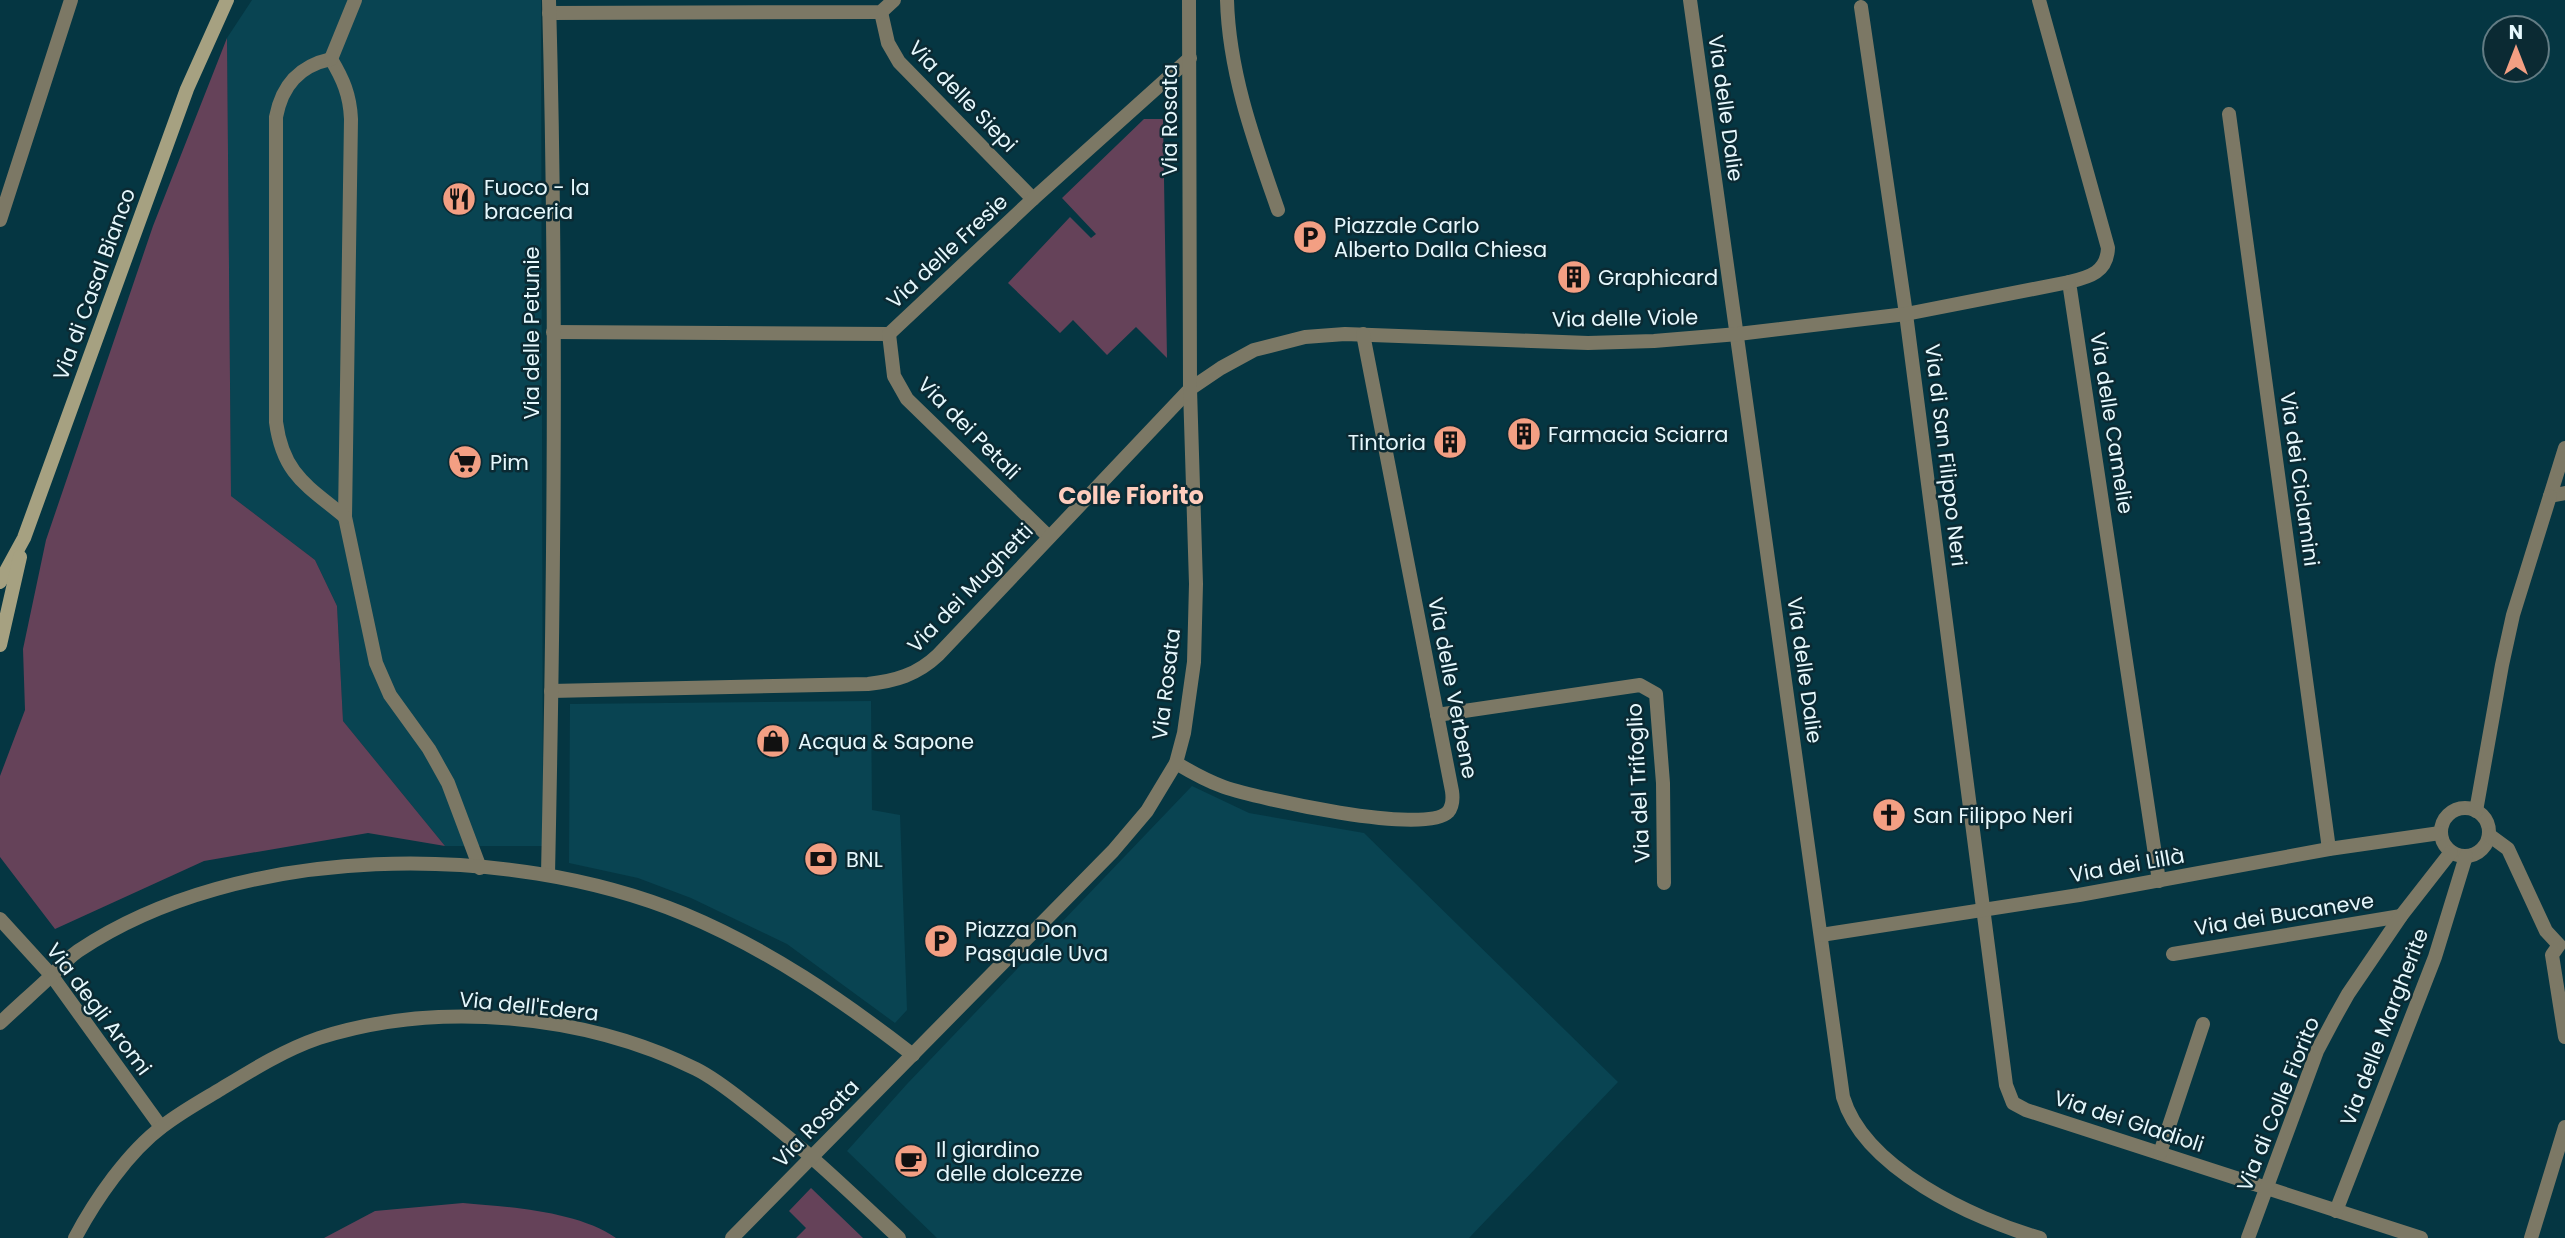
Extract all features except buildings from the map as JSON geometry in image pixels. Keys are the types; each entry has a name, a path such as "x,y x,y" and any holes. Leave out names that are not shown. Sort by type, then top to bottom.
{"main road":[{"name":"Via di Casal Bianco","path":"0,582 24,538 187,89 227,0"},
{"path":"0,645 24,538"}],"street":[{"path":"0,220 6,186 71,0"},
{"path":"345,517 300,480 290,468 279,440 276,422 276,117 283,93 292,78 310,66 331,59 355,0"},
{"path":"549,6 881,12 894,0"},
{"name":"Via Rosata","path":"732,1238 1113,851 1147,811 1176,763 1184,733 1194,662 1196,584 1191,389 1189,0"},
{"path":"1227,0 1232,56 1241,97 1254,144 1278,209"},
{"name":"Via delle Dalie","path":"1690,0 1840,1082 1847,1109 1856,1127 1887,1158 1936,1194 1981,1217 2033,1237"},
{"path":"2039,0 2108,248 2105,263 2098,272 2069,282"},
{"name":"Via delle Petunie","path":"548,876 553,332 549,6"},
{"name":"Via di San Filippo Neri","path":"1861,7 1906,314 1984,909"},
{"name":"Via delle Siepi","path":"881,12 888,43 899,62 1033,199"},
{"name":"Via delle Fresie","path":"553,332 889,334 1189,58"},
{"path":"331,59 351,100 345,517 376,663 390,695 429,749 448,783 480,868"},
{"name":"Via dei Ciclamini","path":"2229,114 2329,849"},
{"name":"Via delle Viole","path":"1191,389 1221,368 1269,344 1305,337 1363,334 1588,343 1637,342 1738,334 1906,314 2069,282"},
{"name":"Via delle Camelie","path":"2069,282 2160,881"},
{"name":"Via dei Petali","path":"889,334 894,376 907,399 1049,537"},
{"name":"Via delle Verbene","path":"1176,763 1214,783 1252,795 1380,819 1409,821 1437,817 1450,810 1453,798 1363,334"},
{"name":"Via dei Mughetti","path":"551,691 859,684 915,673 937,655 1191,389"},
{"path":"2476,811 2513,615 2565,448"},
{"path":"2550,496 2565,493"},
{"name":"Via del Trifoglio","path":"1437,715 1640,685 1656,694 1663,783 1664,883"},
{"path":"2469,808 2476,811 2486,821 2488,835 2481,850 2466,856 2451,852 2440,833 2444,819 2455,809 2469,808"},
{"name":"Via dei Lillà","path":"1821,935 2079,895 2329,849 2440,833"},
{"path":"2488,835 2508,849 2546,931 2562,947 2552,955 2565,1037"},
{"name":"Via di Colle Fiorito","path":"2248,1238 2317,1051 2348,994 2401,916 2451,852"},
{"name":"Via delle Margherite","path":"2336,1211 2435,957 2466,856"},
{"path":"0,1023 76,952 168,904 209,891 290,873 332,868 429,865 548,876 614,891 682,914 733,937 791,969 834,996 913,1055"},
{"name":"Via dei Gladioli","path":"1984,909 2010,1099 2026,1110 2421,1238"},
{"name":"Via dei Bucaneve","path":"2173,954 2401,916"},
{"name":"Via degli Aromi","path":"0,919 51,975 161,1127"},
{"name":"Via dell'Edera","path":"75,1238 103,1194 133,1155 161,1127 261,1064 318,1039 363,1027 412,1020 488,1018 579,1030 622,1040 661,1053 699,1071 727,1088 813,1156 899,1238"},
{"path":"2160,1153 2203,1024"},
{"path":"2531,1238 2565,1127"}],"shaded area":[{"path":"252,0 541,0 543,846 445,846 343,721 337,606 315,560 231,496 227,38"},
{"path":"227,38 231,496 315,560 337,606 343,721 445,846 368,833 204,861 55,929 0,857 0,776 25,710 23,649 46,540 153,226"},
{"path":"1144,119 1163,119 1167,358 1136,327 1107,355 1073,320 1060,333 1008,283 1070,217 1091,238 1096,234 1062,198"},
{"path":"871,701 872,810 900,815 907,1010 895,1023 787,944 691,898 638,878 569,863 570,704"},
{"path":"1192,786 1249,813 1364,833 1618,1082 1469,1238 937,1238 847,1151 907,1084"},
{"path":"811,1188 863,1238 796,1238 806,1228 789,1211"},
{"path":"463,1203 563,1216 600,1229 616,1238 324,1238 375,1211"}],"place":[{"name":"Fuoco - la braceria","path":"459,199"},
{"name":"Piazzale Carlo Alberto Dalla Chiesa","path":"1310,237"},
{"name":"Graphicard","path":"1574,277"},
{"name":"Farmacia Sciarra","path":"1524,434"},
{"name":"Tintoria","path":"1450,442"},
{"name":"Pim","path":"465,462"},
{"name":"Acqua & Sapone","path":"773,741"},
{"name":"San Filippo Neri","path":"1889,815"},
{"name":"BNL","path":"821,859"},
{"name":"Piazza Don Pasquale Uva","path":"941,941"},
{"name":"Il giardino delle dolcezze","path":"911,1161"}],"district":[{"name":"Colle Fiorito","path":"1131,495"}]}
